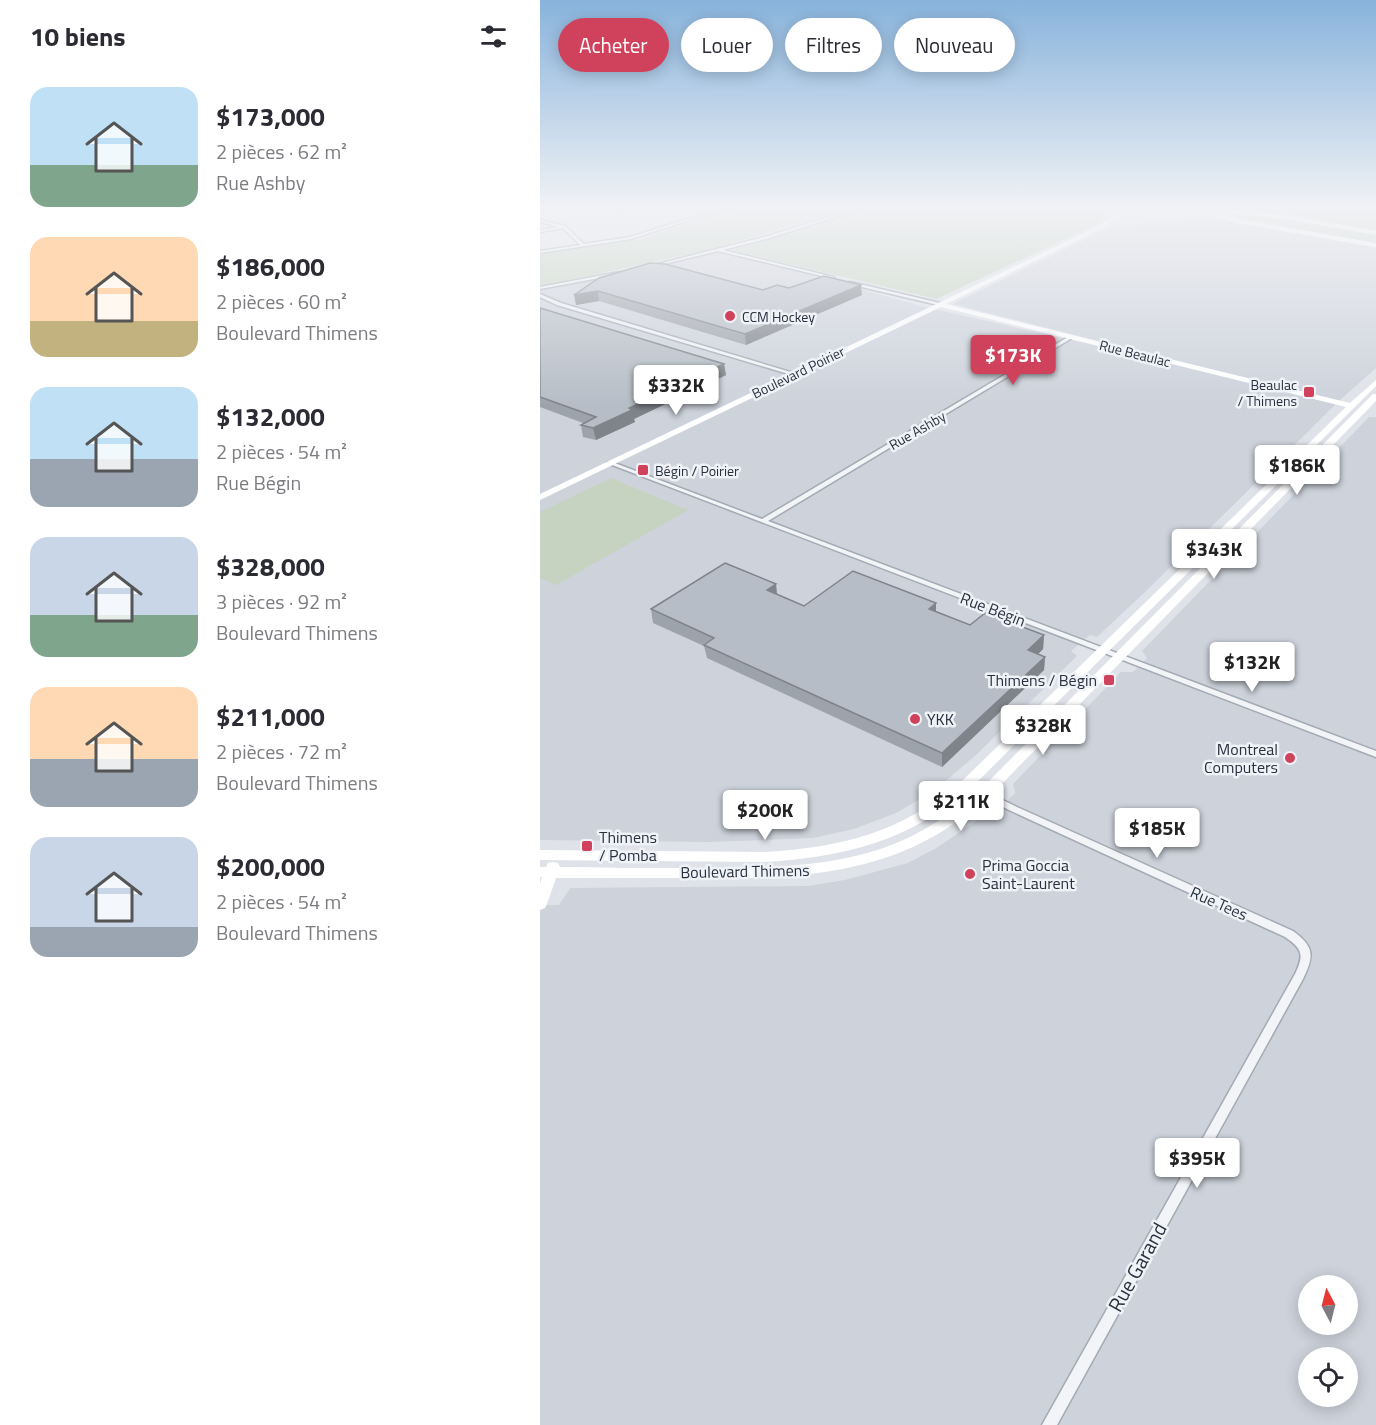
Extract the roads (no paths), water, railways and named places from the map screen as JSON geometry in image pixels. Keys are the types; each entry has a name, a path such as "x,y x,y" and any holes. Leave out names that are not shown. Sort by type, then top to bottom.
{"street":[{"path":"540,288 617,274"},
{"name":"Rue Beaulac","path":"814,274 1375,412"},
{"name":"Boulevard Poirier","path":"992,279 1003,274"},
{"name":"Boulevard Poirier","path":"540,497 1004,274"},
{"path":"540,295 562,305 794,374"},
{"name":"Rue Ashby","path":"763,521 1070,338"},
{"name":"Boulevard Thimens","path":"540,855 765,857 830,851 877,838 906,826 938,807 966,785 1376,382"},
{"name":"Boulevard Thimens","path":"546,872 754,874 830,868 873,857 918,839 951,820 984,794 1376,396"},
{"name":"Rue Bégin","path":"610,463 1376,754"},
{"path":"1214,540 1229,545"},
{"path":"1163,591 1179,596"},
{"name":"Rue Tees","path":"966,785 1288,934 1306,949"},
{"path":"540,904 546,872 558,855"},
{"name":"Rue Garand","path":"1049,1425 1299,976 1307,958 1306,949"}],"place":[{"name":"CCM Hockey","path":"730,316"},
{"name":"Beaulac / Thimens","path":"1309,392"},
{"name":"Bégin / Poirier","path":"643,470"},
{"name":"Thimens / Bégin","path":"1109,680"},
{"name":"YKK","path":"915,719"},
{"name":"Montreal Computers","path":"1290,758"},
{"name":"Thimens / Pomba","path":"587,846"},
{"name":"Prima Goccia Saint-Laurent","path":"970,874"}]}
